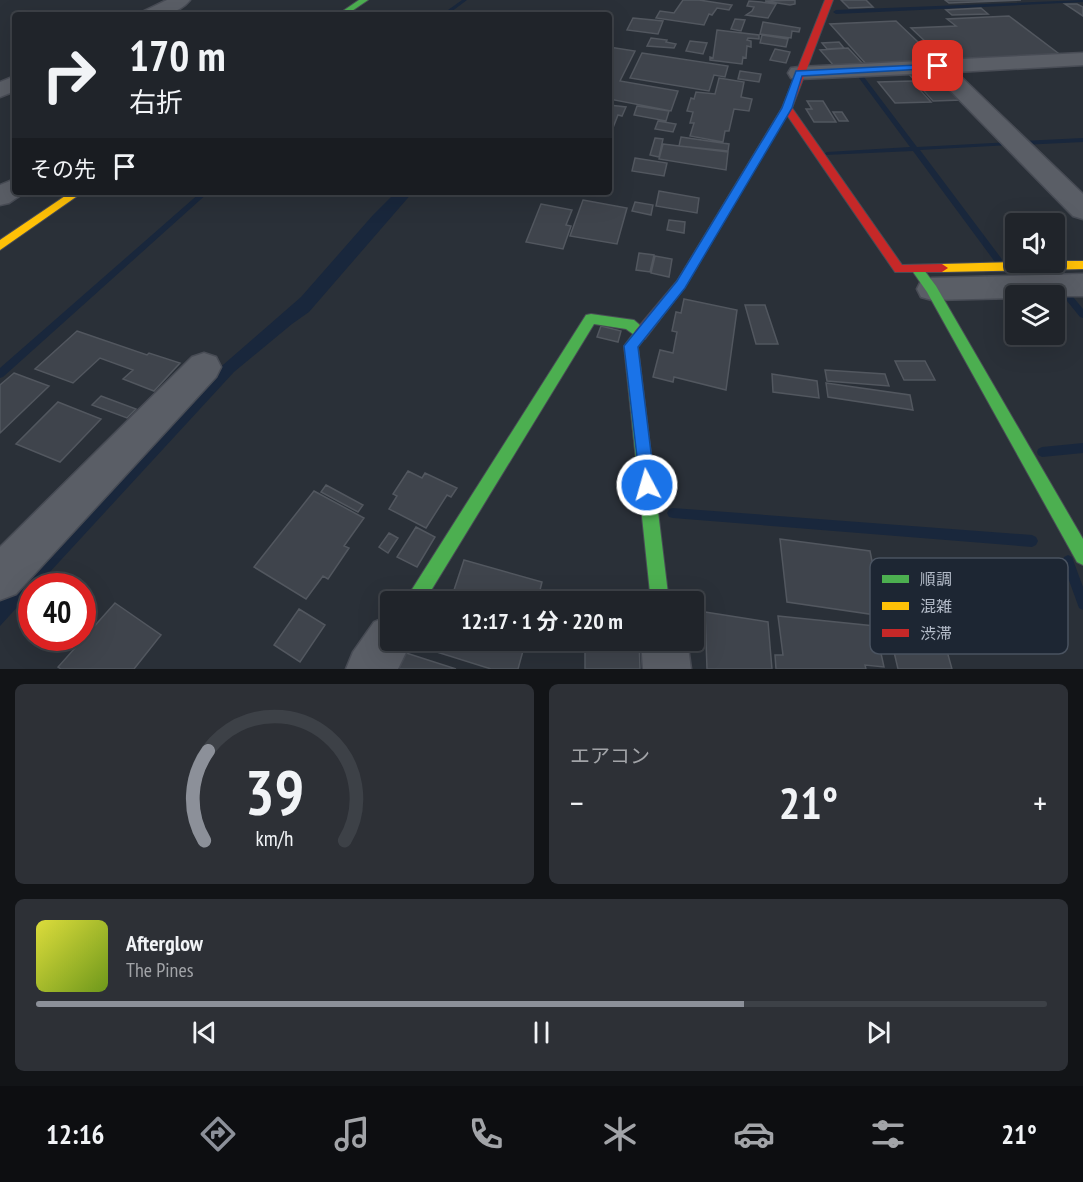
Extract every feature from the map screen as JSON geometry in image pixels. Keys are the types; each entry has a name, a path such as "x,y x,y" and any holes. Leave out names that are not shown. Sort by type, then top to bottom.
{"street":[{"path":"157,12 181,0"},
{"path":"346,12 364,0"},
{"path":"659,591 631,346 681,284 787,108 829,0"},
{"path":"799,73 1083,59"},
{"path":"938,66 1083,210"},
{"path":"787,108 899,269 924,278 1083,285"},
{"path":"0,246 74,195"},
{"path":"924,278 1083,265"},
{"path":"924,278 1083,556"},
{"path":"420,591 591,319 629,324 642,333"},
{"path":"0,578 204,367"},
{"path":"370,669 382,651"},
{"path":"665,651 667,669"}],"water":[{"path":"393,195 410,195 309,312 234,372 49,573 25,573 208,378 301,297"},
{"path":"18,581 18,606 0,626 0,600"}],"building":[{"path":"683,0 732,5 729,10 717,8 712,15 709,14 704,25 656,18 660,11 674,13"},
{"path":"795,0 795,4 790,5 765,1"},
{"path":"841,0 866,0 873,7 849,8"},
{"path":"945,0 1021,0 949,3"},
{"path":"749,1 776,4 768,18 746,15 754,7 747,6"},
{"path":"1065,4 1077,4 1083,7 1083,16"},
{"path":"981,8 988,14 952,15 946,10"},
{"path":"1009,16 1062,56 947,62 911,28 956,26 947,19"},
{"path":"633,18 663,21 658,34 627,30"},
{"path":"735,19 745,20 741,31 731,29"},
{"path":"896,21 938,61 867,65 830,24"},
{"path":"763,22 800,28 799,32 792,31 791,38 760,34"},
{"path":"717,30 759,35 759,39 748,38 747,40 751,41 751,47 747,46 746,58 743,57 742,64 710,60 710,57 713,58"},
{"path":"762,35 788,39 786,47 760,43"},
{"path":"651,38 676,44 674,48 647,46"},
{"path":"690,41 707,43 703,54 686,51"},
{"path":"839,42 844,48 827,49 822,43"},
{"path":"612,47 635,51 620,81 678,91 671,111 612,100"},
{"path":"848,48 864,65 835,67 820,50"},
{"path":"775,49 790,52 786,63 770,60"},
{"path":"642,53 728,66 725,77 714,75 709,91 630,78"},
{"path":"740,71 761,74 759,82 738,79"},
{"path":"933,71 961,100 933,101 907,72"},
{"path":"719,78 744,82 741,97 752,99 749,111 734,109 729,131 725,131 723,142 690,136 694,123 690,123 693,112 687,111 691,98 694,99 696,92 715,94"},
{"path":"912,81 931,102 895,103 878,82"},
{"path":"807,101 823,101 836,122 814,122 806,109 812,109"},
{"path":"612,105 626,107 622,116 618,115 612,130"},
{"path":"637,106 669,111 666,121 634,115"},
{"path":"833,112 842,112 848,121 839,121"},
{"path":"658,121 676,124 673,132 655,129"},
{"path":"681,137 729,144 728,151 679,146"},
{"path":"655,138 663,139 659,157 650,155"},
{"path":"663,144 728,152 726,170 659,159"},
{"path":"635,158 667,163 664,176 632,171"},
{"path":"659,191 699,198 697,213 656,206"},
{"path":"583,200 627,208 617,244 570,236"},
{"path":"635,202 653,205 651,215 632,211"},
{"path":"541,204 572,210 566,225 571,226 563,249 526,242"},
{"path":"669,220 685,222 684,233 667,230"},
{"path":"639,253 654,255 650,272 636,270"},
{"path":"655,256 672,259 669,277 651,273"},
{"path":"684,299 737,310 726,390 674,377 673,382 653,377 660,350 673,353 677,332 672,331 676,312 681,313"},
{"path":"745,305 765,305 778,344 756,344"},
{"path":"601,326 621,331 618,342 597,337"},
{"path":"77,331 147,355 149,353 180,363 154,391 123,379 133,370 100,358 73,383 35,369"},
{"path":"895,361 925,361 935,380 904,380"},
{"path":"825,370 885,374 889,386 827,381"},
{"path":"14,373 49,386 0,433 0,385"},
{"path":"772,374 817,381 819,398 773,392"},
{"path":"826,383 910,395 913,410 828,397"},
{"path":"101,396 136,409 127,418 92,405"},
{"path":"58,402 101,419 60,462 16,444"},
{"path":"408,471 422,478 425,473 457,488 451,497 447,495 426,528 389,509 397,496 393,494"},
{"path":"326,485 363,505 358,512 321,492"},
{"path":"314,491 364,518 344,546 349,548 328,579 323,576 306,599 254,567"},
{"path":"416,527 435,537 417,567 397,557"},
{"path":"389,533 398,538 388,553 379,547"},
{"path":"780,539 870,551 870,614 787,602"},
{"path":"464,560 542,582 540,591 454,591"},
{"path":"115,603 161,635 134,669 61,669 58,667 72,651 96,651 96,624"},
{"path":"299,609 325,625 300,662 274,645"},
{"path":"705,612 768,622 772,669 707,669"},
{"path":"778,616 870,625 870,654 881,654 884,667 865,665 866,669 776,669 775,655 783,655"},
{"path":"400,651 456,669 393,669"},
{"path":"434,651 523,651 518,669 491,669"},
{"path":"585,651 639,651 640,669 585,669"},
{"path":"894,654 948,654 952,669 898,669"}],"waterway":[{"path":"448,12 465,0"},
{"path":"836,12 1083,1"},
{"path":"859,74 915,149"},
{"path":"1022,143 1083,140"},
{"path":"915,149 1010,143"},
{"path":"827,154 915,149"},
{"path":"915,149 998,260"},
{"path":"0,374 202,195"},
{"path":"1066,294 1083,315"},
{"path":"1042,452 1083,448"},
{"path":"673,513 1032,541"},
{"path":"1068,561 1083,604"}],"traffic: fast":[{"path":"346,12 364,0"},
{"path":"917,269 932,289 1083,556"},
{"path":"420,591 591,319 629,324 642,333"},
{"path":"640,335 631,346 659,591"}],"traffic: slow":[{"path":"0,246 74,195"},
{"path":"942,268 1083,265"}],"traffic: jam":[{"path":"640,335 681,284 787,108 829,0"},
{"path":"787,108 899,269 942,268"}],"route":[{"path":"647,485 631,346 681,284 787,108 799,73 938,66"}]}
